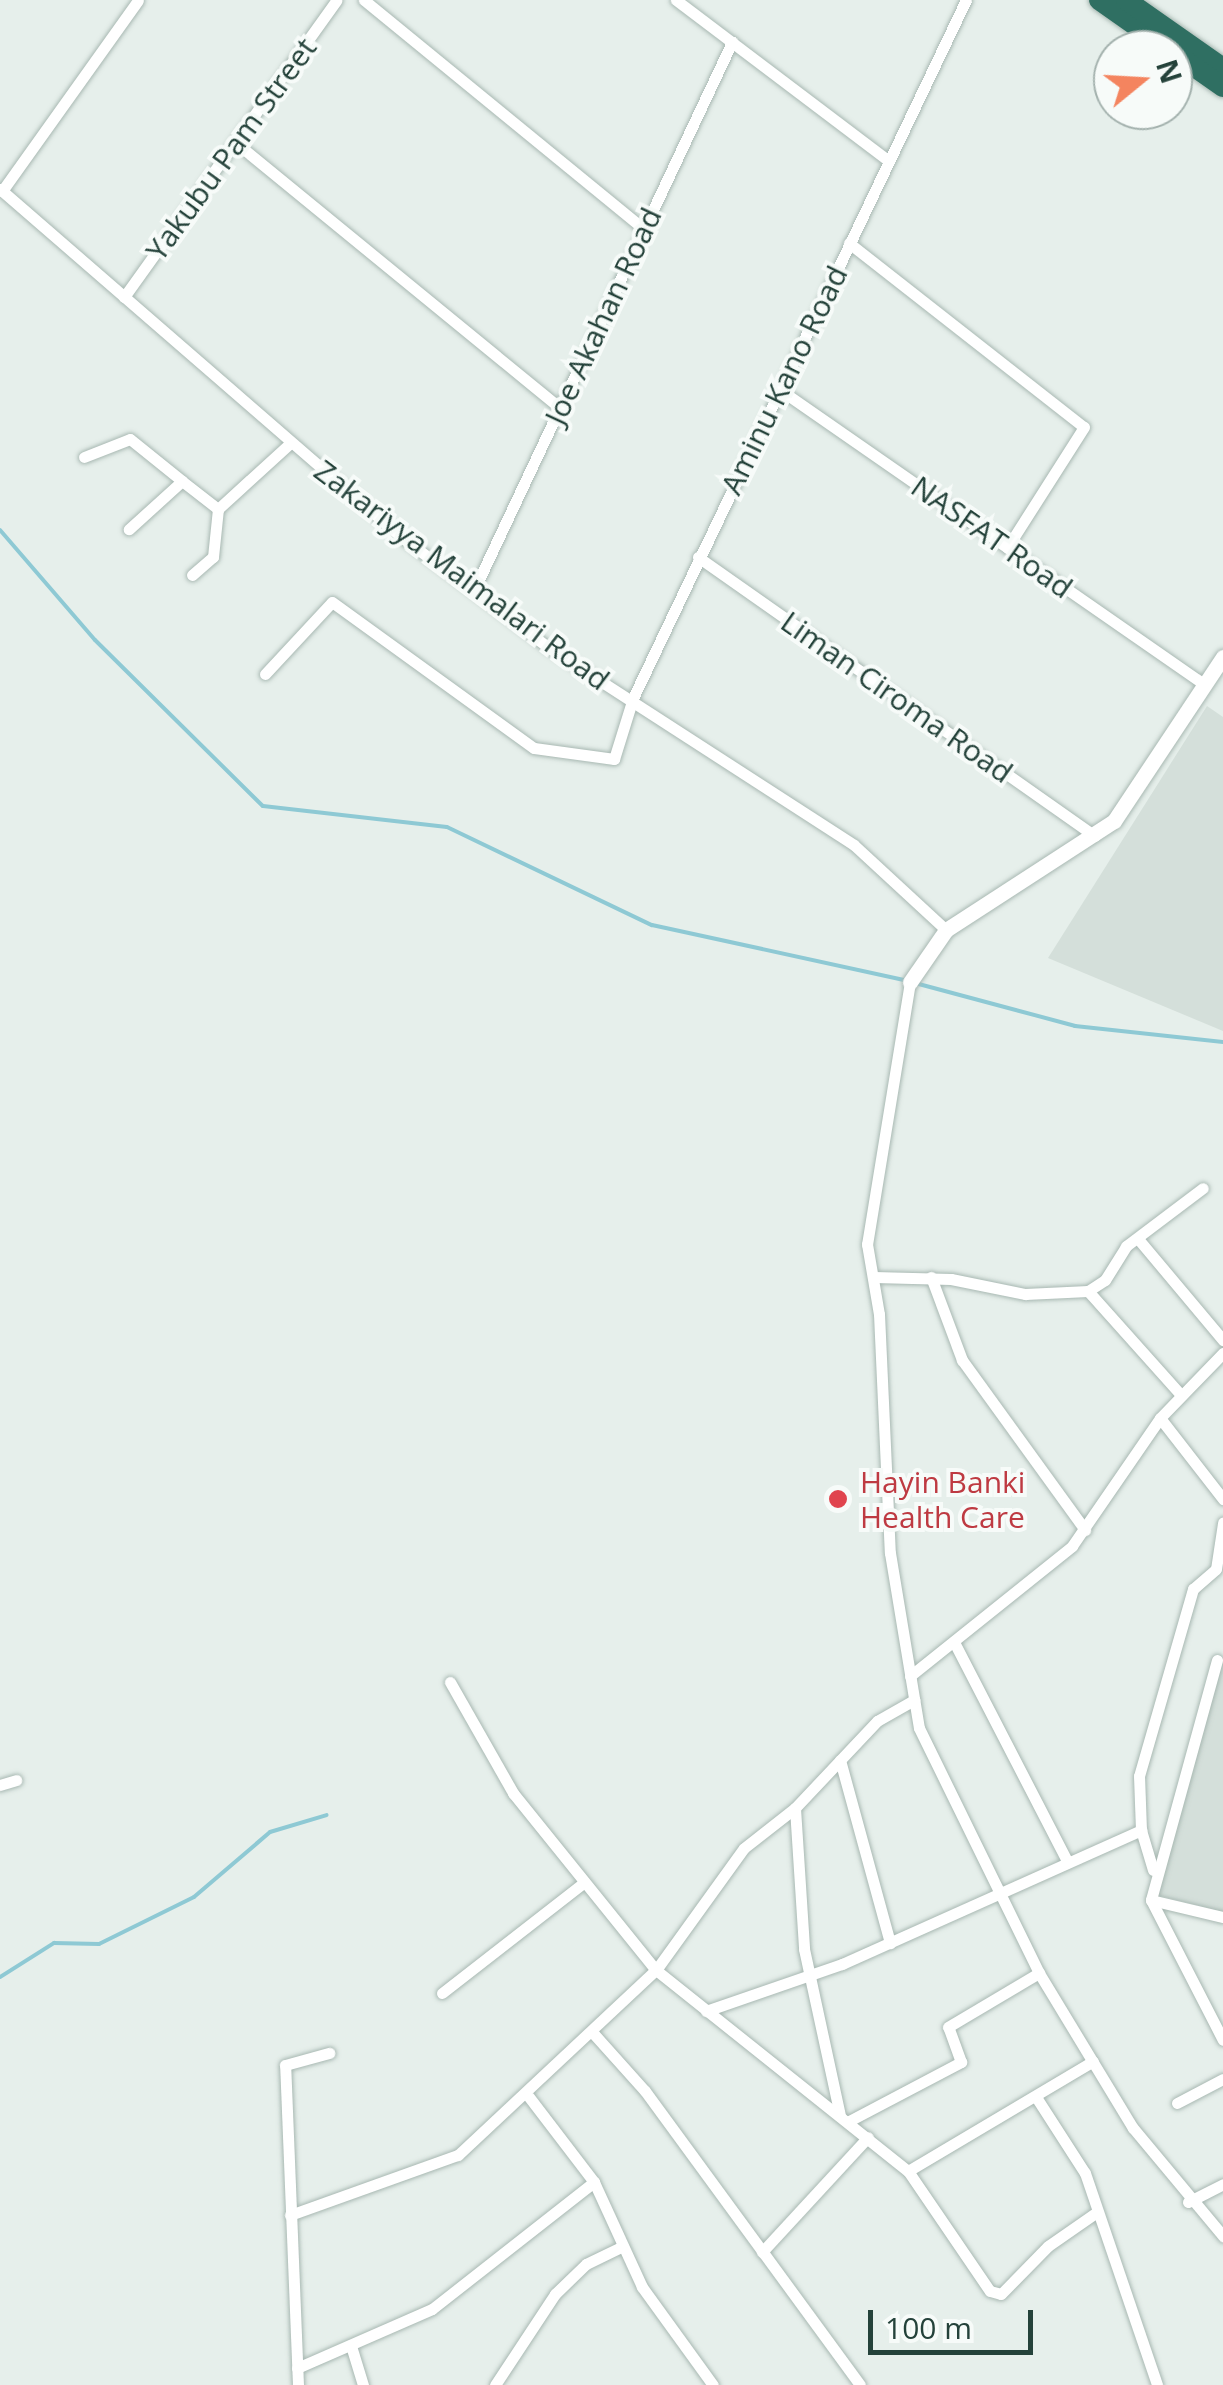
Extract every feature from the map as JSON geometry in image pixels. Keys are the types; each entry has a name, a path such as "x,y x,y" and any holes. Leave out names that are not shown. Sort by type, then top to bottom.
{"highway":[{"path":"1099,0 1142,30"},
{"path":"1126,0 1223,68"},
{"path":"1193,66 1223,87"}],"street":[{"path":"1,190 138,0"},
{"name":"Yakubu Pam Street","path":"124,297 337,0"},
{"path":"364,0 644,228"},
{"path":"676,0 889,161"},
{"name":"Aminu Kano Road","path":"265,674 332,602 534,748 610,762 633,698 698,557 966,0"},
{"name":"Joe Akahan Road","path":"474,590 732,42"},
{"path":"235,142 560,408"},
{"name":"Zakariyya Maimalari Road","path":"1,190 288,445 474,590 865,854 946,930"},
{"path":"850,243 1084,427 1007,548"},
{"name":"NASFAT Road","path":"780,389 1205,686"},
{"path":"84,457 130,438 218,509"},
{"path":"192,576 219,542 218,509 288,445"},
{"path":"129,529 182,481"},
{"name":"Liman Ciroma Road","path":"698,557 1094,836"},
{"path":"1223,657 1139,788 1094,836 946,930 912,977 867,1224 874,1277 883,1486 914,1700 996,1894 1039,1973 1188,2202 1223,2236"},
{"path":"874,1277 932,1277 1025,1294 1088,1291 1139,1240 1202,1188"},
{"path":"1139,1240 1223,1340"},
{"path":"932,1277 962,1360 1085,1530"},
{"path":"1088,1291 1180,1394"},
{"path":"910,1676 1085,1530 1160,1418 1223,1354"},
{"path":"1160,1418 1223,1498"},
{"path":"1153,1870 1141,1830 1139,1776 1193,1589 1217,1575 1223,1523"},
{"path":"954,1642 1066,1860"},
{"path":"1217,1660 1153,1870 1151,1900 1223,2040"},
{"path":"450,1682 513,1793 582,1884 656,1970 908,2171 996,2295 1097,2212"},
{"path":"290,2215 458,2155 529,2097 656,1970 744,1848 795,1808 877,1721 914,1700"},
{"path":"840,1760 890,1943"},
{"path":"0,1786 16,1780"},
{"path":"795,1808 810,1969 845,2118"},
{"path":"706,2011 810,1969 890,1943 1066,1860 1141,1830"},
{"path":"442,1993 582,1884"},
{"path":"1151,1900 1223,1917"},
{"path":"845,2118 961,2062 948,2027 1039,1973"},
{"path":"593,2033 860,2385"},
{"path":"298,2385 284,2065 328,2053"},
{"path":"908,2171 1093,2061"},
{"path":"1177,2104 1223,2078"},
{"path":"529,2097 594,2182 623,2246 668,2328 713,2385"},
{"path":"1036,2098 1085,2173 1145,2330 1157,2385"},
{"path":"762,2252 868,2138"},
{"path":"297,2368 352,2349 432,2309 594,2182"},
{"path":"1188,2202 1223,2184"},
{"path":"498,2384 555,2294 586,2264 623,2246"},
{"path":"352,2349 363,2385"}],"shaded area":[{"path":"1207,706 1223,717 1223,1031 1048,958"},
{"path":"1223,1658 1223,1912 1157,1895"}],"waterway":[{"path":"0,530 95,640 263,806 447,827 652,925 905,980"},
{"path":"915,983 1075,1026 1223,1042"},
{"path":"0,1977 54,1943 99,1944 194,1897 270,1832 327,1815"}],"place":[{"name":"Hayin Banki Health Care","path":"838,1499"}]}
